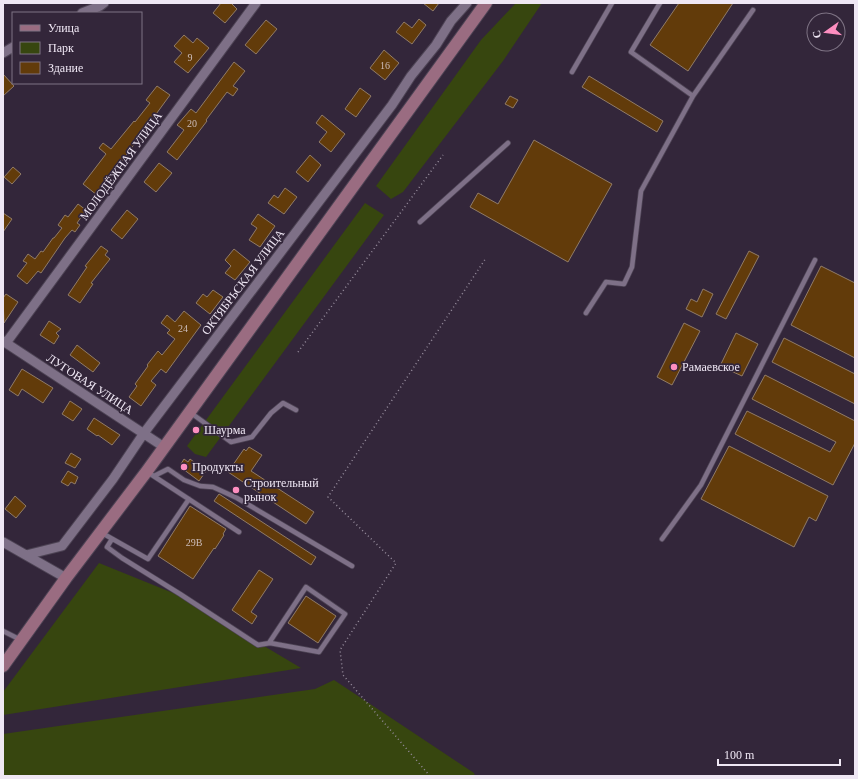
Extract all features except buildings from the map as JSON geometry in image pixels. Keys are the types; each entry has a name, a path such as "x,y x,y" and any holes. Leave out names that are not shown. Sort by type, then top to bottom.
{"main road":[{"path":"3,666 101,532 150,473 164,447 189,412 486,3"}],"street":[{"path":"85,12 104,3"},
{"name":"МОЛОДЁЖНАЯ УЛИЦА","path":"5,342 256,3"},
{"name":"ОКТЯБРЬСКАЯ УЛИЦА","path":"26,555 62,546 113,479 144,433 392,105 411,76 436,45 451,21 467,3"},
{"path":"3,53 12,48"},
{"name":"ЛУГОВАЯ УЛИЦА","path":"5,342 164,447"},
{"path":"3,542 66,578"}],"lane":[{"path":"572,72 612,3"},
{"path":"660,3 631,52 693,96"},
{"path":"586,313 606,282 624,284 632,267 641,191 693,96 753,10"},
{"path":"420,222 508,143"},
{"path":"662,539 701,485 815,260"},
{"path":"189,412 231,442 252,437 271,413 282,403 296,410"},
{"path":"150,473 168,469 184,480 200,486 213,487 237,498 352,566"},
{"path":"150,473 239,532"},
{"path":"101,532 148,560 189,499"},
{"path":"112,539 107,547 122,558 258,645 269,643 318,652 345,614 306,587 269,643"},
{"path":"3,631 22,640"}],"path":[{"path":"298,352 443,155"},
{"path":"430,776 343,675 340,650 396,563 328,497 486,258"}],"green space":[{"path":"516,3 542,3 503,61 403,192 391,199 376,186 481,40"},
{"path":"365,203 384,215 206,457 195,454 187,446"},
{"path":"99,563 178,595 301,668 3,715 3,692"},
{"path":"334,680 474,773 475,776 3,776 3,734 315,689"}],"place":[{"name":"Рамаевское","path":"674,367"},
{"name":"Шаурма","path":"196,430"},
{"name":"Продукты","path":"184,467"},
{"name":"Строительный рынок","path":"236,490"}]}
